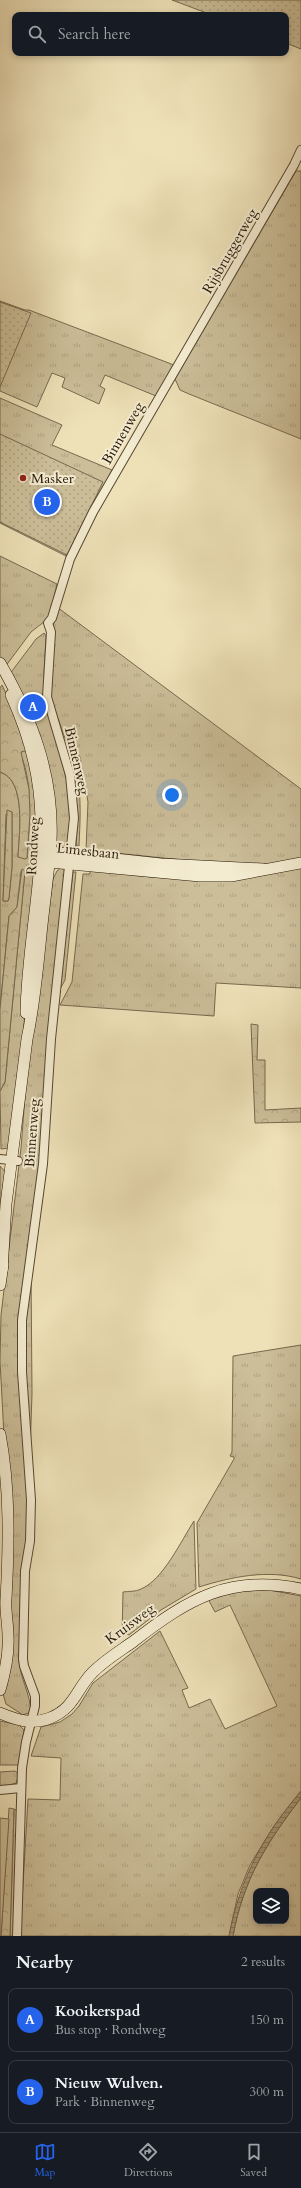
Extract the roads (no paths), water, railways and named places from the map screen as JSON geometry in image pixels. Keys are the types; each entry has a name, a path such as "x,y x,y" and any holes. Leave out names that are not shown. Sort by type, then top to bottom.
{"main road":[{"name":"Rondweg","path":"0,663 26,710 42,756 50,803 32,1016 27,1039 21,1096 10,1160 2,1242 2,1270 0,1285"},
{"name":"Rondweg","path":"0,676 20,716 34,762 46,857"},
{"name":"Limesbaan","path":"46,857 200,876 231,876 301,863"},
{"path":"0,1434 8,1581 6,1600"},
{"path":"0,1527 8,1636 7,1654 0,1690"},
{"name":"Kruisweg","path":"36,1722 64,1710 74,1700 93,1672 167,1614 185,1604 209,1593 241,1586 278,1585 301,1589"},
{"path":"0,1662 6,1618"},
{"path":"0,1713 22,1721 36,1722"}],"street":[{"name":"Rijsbruggerweg","path":"179,364 294,165 301,150"},
{"name":"Binnenweg","path":"17,1936 21,1788 24,1750 36,1722 35,1696 24,1666 23,1658 25,1571 30,1542 31,1500 22,1372 22,1320 43,1164 51,1039 79,860 72,786 47,692 51,632 48,623 52,618 65,572 79,539 106,488 179,364"},
{"path":"0,1790 21,1788"}],"place":[{"name":"Masker","path":"23,478"},
{"name":"Nieuw Wulven.","path":"47,502"},
{"name":"Kooikerspad","path":"33,707"}]}
